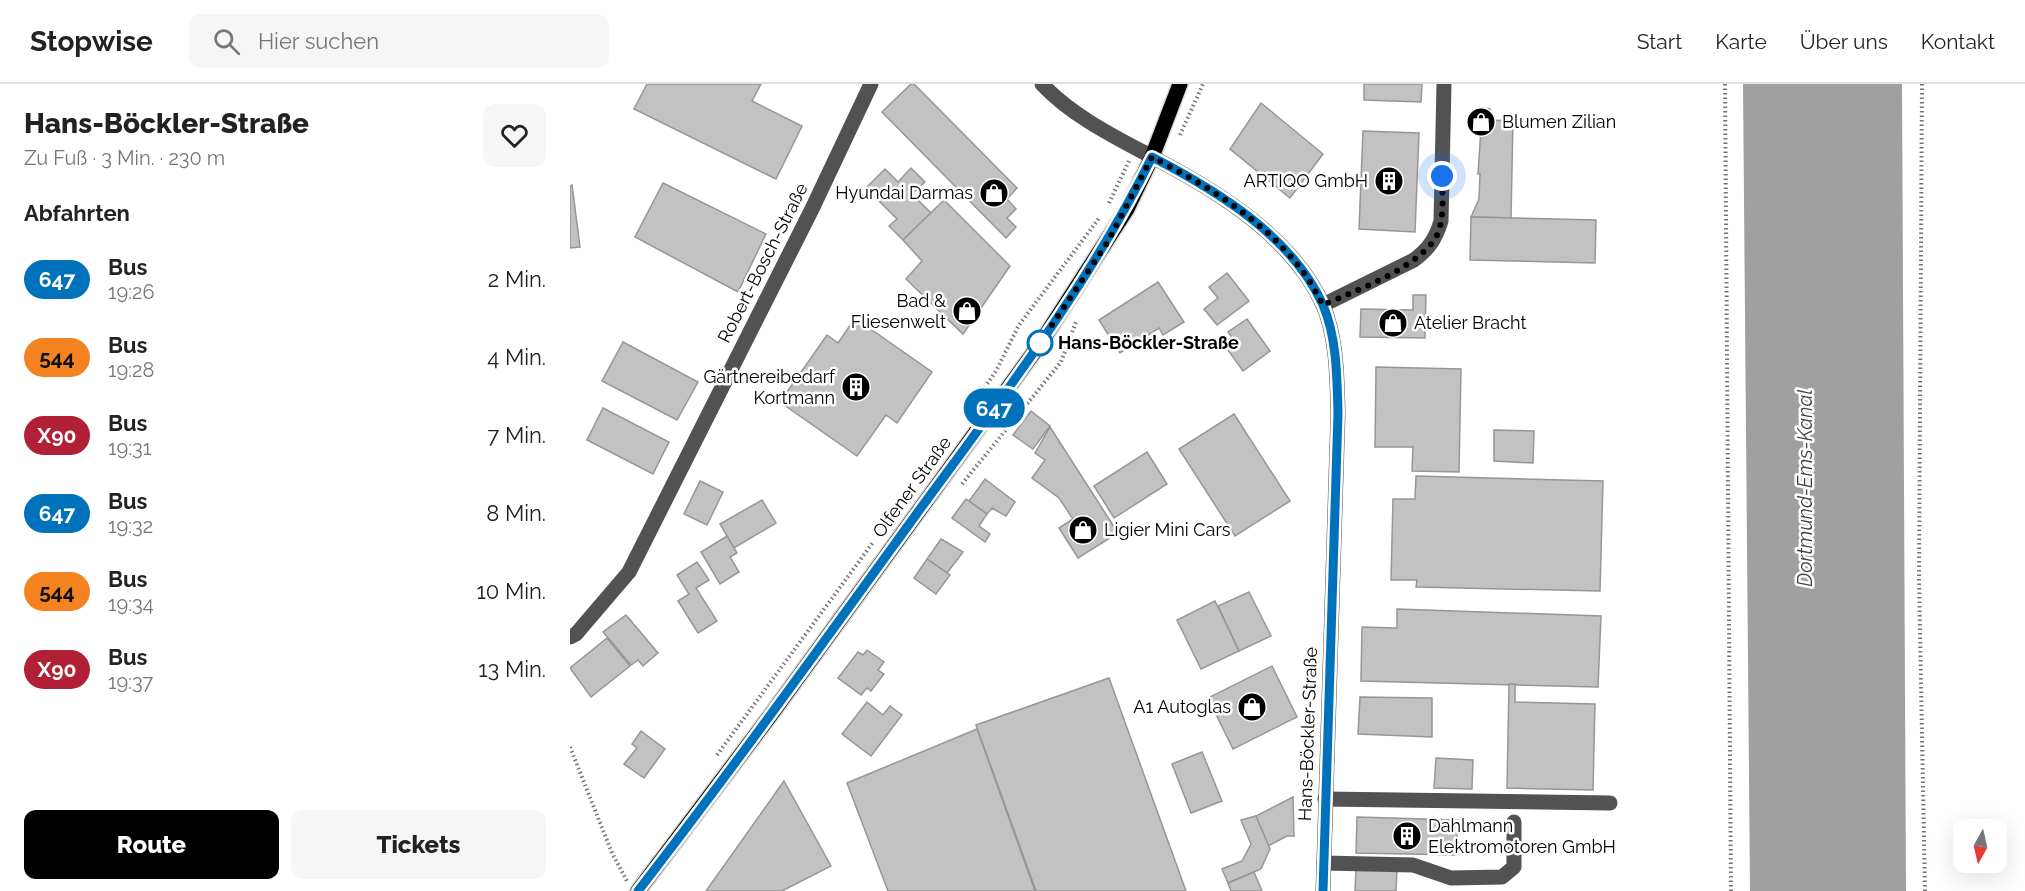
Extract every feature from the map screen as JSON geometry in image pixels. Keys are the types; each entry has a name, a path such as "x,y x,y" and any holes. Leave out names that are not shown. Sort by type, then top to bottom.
{"main road":[{"name":"Olfener Straße","path":"638,891 770,716 1040,344 1107,243 1152,157 1180,84"}],"street":[{"name":"Robert-Bosch-Straße","path":"570,637 576,634 629,572 812,209 871,84"},
{"name":"Hans-Böckler-Straße","path":"1042,84 1054,97 1113,136 1221,197 1272,237 1302,270 1323,305 1332,336 1338,413 1323,891"},
{"path":"1323,305 1414,260 1426,251 1437,234 1441,221 1444,84"},
{"path":"1325,799 1610,803"},
{"path":"1324,863 1413,865 1451,878 1502,877 1514,867 1514,822"}],"path":[{"path":"1167,165 1203,84"},
{"path":"1725,84 1731,891"},
{"path":"1922,84 1919,578 1925,891"},
{"path":"969,410 996,371 1019,326 1107,208"},
{"path":"713,760 879,534"},
{"path":"570,747 626,880 632,872"}],"water":[{"name":"Dortmund-Ems-Kanal","path":"1743,84 1902,84 1906,891 1750,891"}],"building":[{"path":"647,84 761,84 752,101 802,126 776,179 634,109"},
{"path":"911,84 914,84 1017,188 1007,199 1016,209 1007,218 1016,227 1006,238 882,112"},
{"path":"1364,84 1422,84 1421,102 1364,100"},
{"path":"1261,103 1323,154 1290,198 1230,149"},
{"path":"1481,108 1490,109 1490,120 1513,121 1511,218 1471,217 1479,199 1481,128 1470,128 1470,118 1480,112"},
{"name":"ARTIQO GmbH","path":"1363,131 1419,133 1415,232 1359,229"},
{"path":"911,168 925,182 912,194 931,213 903,240 889,226 897,219 866,188 885,169 898,182"},
{"path":"663,183 766,234 738,292 635,237"},
{"path":"572,185 580,247 570,248 570,186"},
{"path":"944,200 1010,266 963,334 906,279 922,261 903,240"},
{"path":"1471,217 1596,220 1595,263 1470,260"},
{"path":"1227,273 1249,301 1217,325 1204,309 1218,298 1209,287"},
{"path":"1158,282 1184,322 1163,335 1159,328 1120,353 1099,320"},
{"name":"Atelier Bracht","path":"1413,295 1426,295 1425,338 1360,337 1361,309 1413,310"},
{"name":"Gärtnereibedarf Kortmann","path":"855,318 932,372 897,423 886,415 857,456 780,402 827,335 838,343"},
{"path":"1247,319 1270,351 1243,371 1228,350 1237,344 1228,332"},
{"path":"623,342 698,382 677,420 602,381"},
{"path":"1376,367 1461,369 1459,472 1412,471 1413,447 1375,447"},
{"path":"603,408 669,442 653,474 587,440"},
{"path":"1031,411 1050,426 1033,449 1013,435"},
{"path":"1234,414 1290,501 1235,536 1179,449"},
{"path":"1050,427 1118,533 1078,558 1059,528 1073,519 1059,498 1032,478 1045,460 1035,453"},
{"path":"1494,430 1534,431 1533,463 1494,461"},
{"path":"1147,452 1167,484 1114,518 1094,486"},
{"path":"1416,476 1603,481 1600,591 1416,587 1417,580 1391,580 1393,499 1415,499"},
{"path":"985,479 1015,502 1006,516 992,508 987,514 969,501"},
{"path":"700,481 723,492 707,525 684,514"},
{"path":"966,499 987,514 979,526 990,534 985,542 952,518"},
{"path":"762,500 776,523 734,548 720,524"},
{"path":"727,536 737,553 730,557 739,572 720,584 701,552"},
{"path":"941,539 963,552 947,573 927,559"},
{"path":"927,559 950,575 936,594 914,578"},
{"path":"697,562 709,580 696,588 717,621 698,633 678,601 689,594 677,575"},
{"path":"1249,592 1271,636 1239,651 1218,606"},
{"path":"1215,601 1239,651 1201,669 1177,620"},
{"path":"1397,609 1601,616 1598,687 1361,681 1362,627 1397,628"},
{"path":"626,615 658,653 643,666 638,660 631,665 603,632"},
{"path":"607,638 630,666 591,697 570,668"},
{"path":"867,650 884,662 878,670 884,674 871,691 867,688 861,695 838,678 858,652 863,655"},
{"name":"A1 Autoglas","path":"1272,666 1297,717 1233,749 1208,698"},
{"path":"1109,678 1186,891 1036,891 976,725"},
{"path":"1509,684 1515,684 1515,702 1595,704 1593,790 1507,788"},
{"path":"1360,697 1432,698 1432,737 1358,734"},
{"path":"867,702 883,715 890,706 902,715 871,756 842,734"},
{"path":"977,729 1035,891 888,891 847,783"},
{"path":"641,731 665,749 644,778 624,764 637,748 632,744"},
{"path":"1202,752 1222,801 1191,813 1172,764"},
{"path":"1436,758 1473,760 1472,789 1434,788"},
{"path":"784,781 831,866 782,891 706,891"},
{"path":"1293,797 1294,836 1287,836 1268,846 1256,816"},
{"path":"1256,816 1270,849 1261,869 1228,883 1222,869 1242,861 1251,844 1241,820"},
{"name":"Dahlmann Elektromotoren GmbH","path":"1357,817 1458,820 1456,855 1356,853"},
{"path":"1356,869 1397,870 1396,891 1355,891"},
{"path":"1254,872 1262,891 1231,891 1228,883"}],"bus line":[{"name":"647","path":"638,891 770,716 1040,344 1107,243 1127,209 1152,157 1221,197 1272,237 1302,270 1323,305 1332,336 1337,375 1338,413 1331,577 1323,891"}],"place":[{"name":"Blumen Zilian","path":"1481,122"},
{"name":"ARTIQO GmbH","path":"1389,181"},
{"name":"Hyundai Darmas","path":"994,193"},
{"name":"Bad & Fliesenwelt","path":"967,311"},
{"name":"Atelier Bracht","path":"1393,323"},
{"name":"Hans-Böckler-Straße","path":"1040,343"},
{"name":"Gärtnereibedarf Kortmann","path":"856,387"},
{"name":"Ligier Mini Cars","path":"1083,530"},
{"name":"A1 Autoglas","path":"1252,707"},
{"name":"Dahlmann Elektromotoren GmbH","path":"1407,836"}],"route":[{"path":"1040,343 1107,243 1127,209 1152,157 1221,197 1272,237 1302,270 1323,305 1414,260 1426,251 1437,234 1441,221 1442,176"}]}
